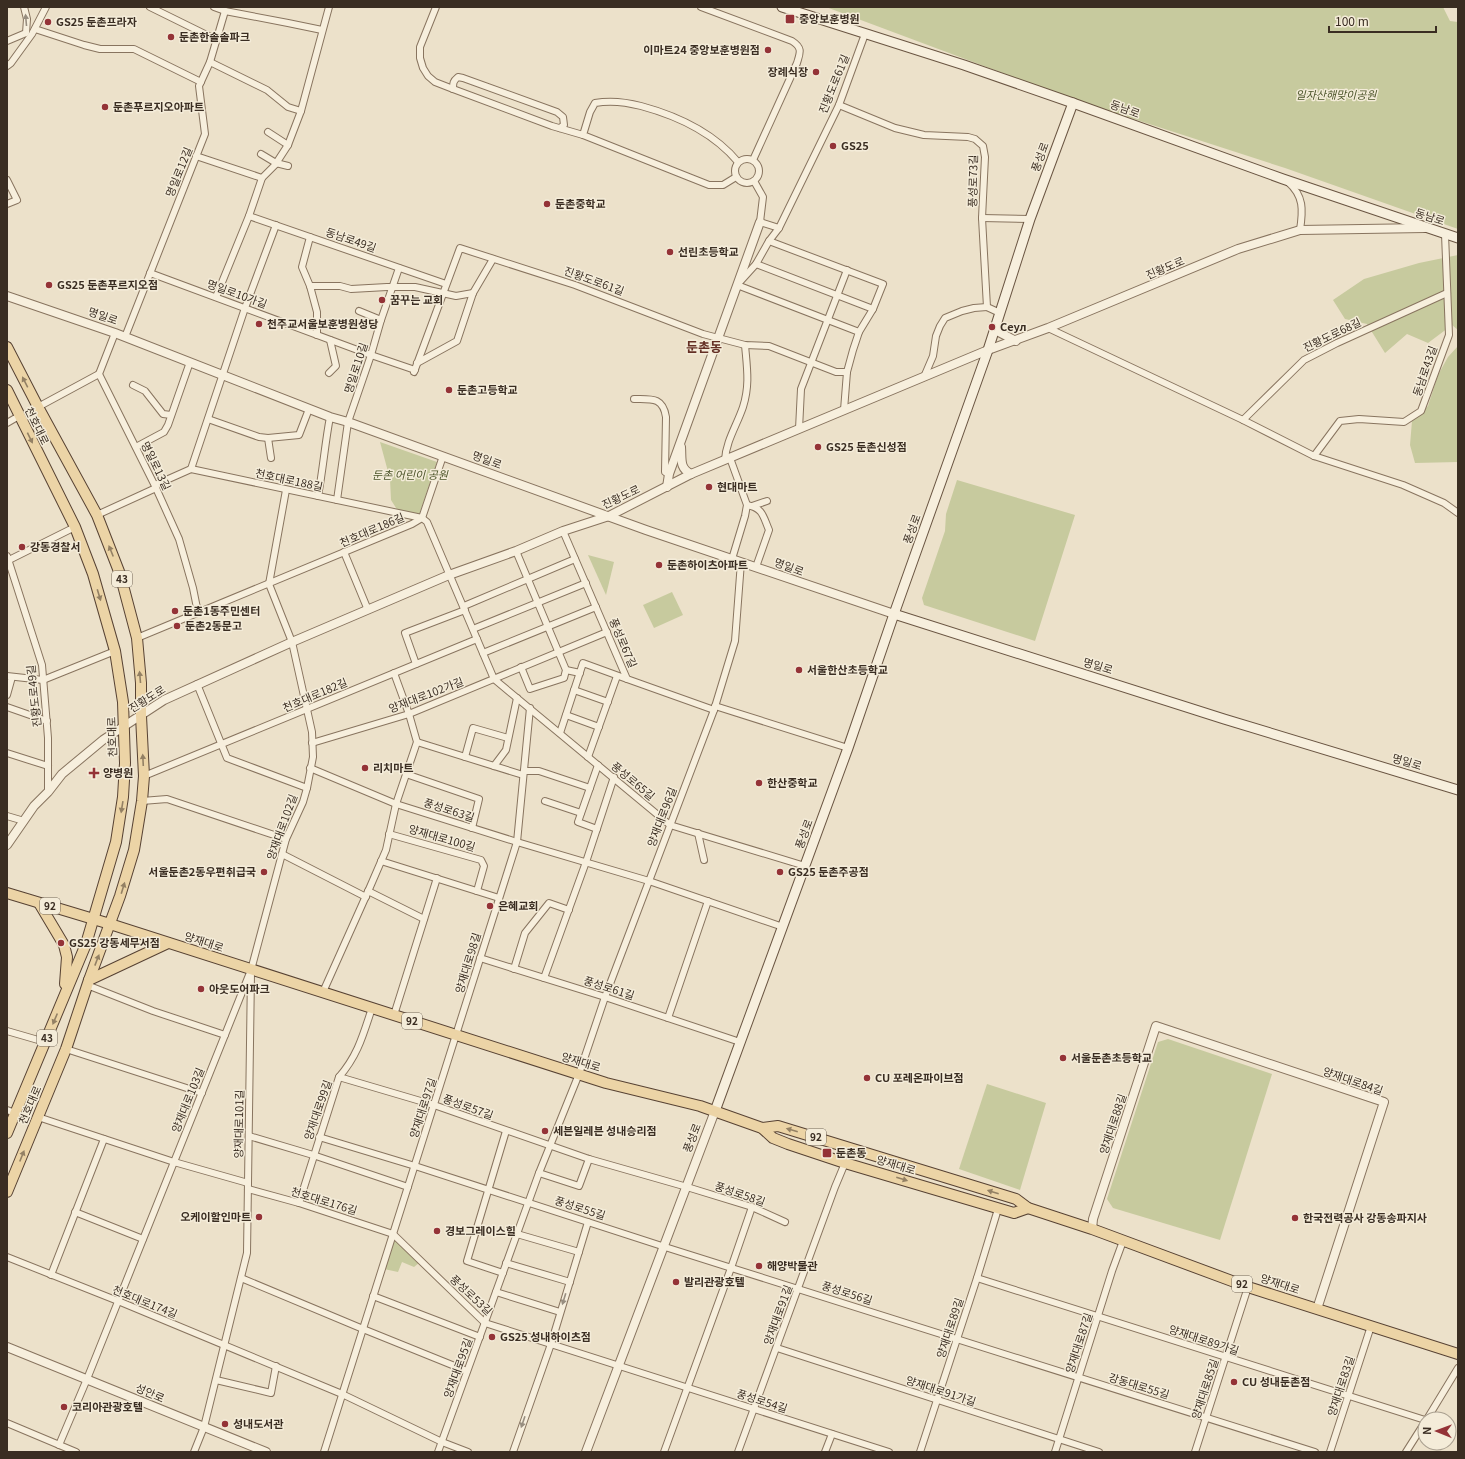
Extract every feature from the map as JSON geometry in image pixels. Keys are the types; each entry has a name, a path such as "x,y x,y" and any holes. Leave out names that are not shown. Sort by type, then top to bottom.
{"main road":[{"name":"동남로","path":"782,7 964,65 1283,179 1458,238"},
{"name":"풍성로","path":"715,1111 848,748 995,330 1030,219 1073,103"},
{"name":"천호대로","path":"7,346 38,407 97,515 120,574 137,638 141,682 144,776 142,801 134,850 120,896 88,983 66,1049 7,1192"},
{"name":"천호대로","path":"7,390 74,527 93,574 114,651 123,702 125,763 123,797 116,842 86,944 45,1042 11,1111 7,1133"},
{"name":"명일로","path":"894,614 1224,720 1458,790"},
{"name":"양재대로","path":"7,893 110,924 606,1083 700,1106 762,1128 773,1138 845,1163 1014,1213 1028,1208"},
{"path":"39,903 64,945 67,957 67,969 62,1002"},
{"path":"88,983 168,943"},
{"name":"양재대로","path":"762,1128 778,1126 1016,1199 1028,1208 1092,1229 1248,1287 1458,1354"}],"street":[{"path":"7,41 26,33 28,19 24,7"},
{"path":"7,66 11,63 35,29 46,7"},
{"path":"150,7 217,40"},
{"path":"214,7 225,11 322,30"},
{"path":"216,297 249,216 262,178 276,163 288,145 301,111 329,7"},
{"path":"436,7 420,47 420,58 423,68 428,76 435,82 582,135 709,185 723,185 736,177"},
{"path":"702,7 792,41 798,45 800,50 797,64 753,160"},
{"name":"명일로12길","path":"126,337 205,134 199,86 210,62 225,11"},
{"path":"35,29 100,49 134,49 201,82"},
{"name":"진황도로61길","path":"737,285 756,264 769,241 779,228 839,105 865,34"},
{"path":"210,62 267,90 288,107 301,111"},
{"path":"453,89 452,83 458,77 463,78 557,112 563,117 564,125 560,128"},
{"path":"582,135 590,112 596,104 615,102 628,103 659,110 695,126 728,149 738,162"},
{"name":"풍성로73길","path":"839,105 895,128 924,135 968,137 980,142 983,146 985,157 982,218 987,307"},
{"path":"268,132 288,145"},
{"path":"261,154 276,163 288,166"},
{"path":"196,156 262,178"},
{"path":"745,158 753,160 759,170 757,178 754,181 742,182 736,177 735,169 738,162 745,158"},
{"path":"1283,179 1293,187 1299,195 1302,216 1300,230"},
{"path":"7,180 17,200 7,204"},
{"path":"754,181 763,197 760,222 779,228"},
{"name":"동남로49길","path":"249,216 446,284"},
{"path":"982,218 1030,219"},
{"name":"진황도로61길","path":"667,487 669,474 760,222"},
{"path":"97,515 191,469 245,308 276,225"},
{"name":"진황도로","path":"7,845 34,806 48,792 62,774 103,740 164,700 292,642 449,575 516,552 563,531 609,516 691,474 988,350 1016,341 1238,249 1300,230 1425,228"},
{"name":"동남로43길","path":"1314,456 1340,421 1359,419 1404,422 1421,411 1448,335 1445,234"},
{"path":"310,237 302,266 310,286 317,312 317,335"},
{"path":"769,241 882,284 873,309 859,332 847,372 844,410"},
{"name":"진황도로61길","path":"446,284 460,248 575,285 703,334 745,345 769,346 836,372 847,372"},
{"path":"415,368 457,341 473,292 493,259"},
{"path":"756,264 873,309"},
{"name":"명일로10길","path":"348,422 371,355 381,320 400,268"},
{"path":"799,429 801,389 847,270"},
{"name":"명일로10가길","path":"150,273 371,355 415,368"},
{"path":"415,368 446,284"},
{"path":"737,285 859,332"},
{"path":"310,286 340,286 351,290 415,287 456,296 473,292"},
{"name":"진황도로68길","path":"1243,420 1304,360 1337,343 1447,293"},
{"name":"명일로","path":"7,296 126,337 330,417 443,456 661,536 894,614"},
{"path":"924,377 933,356 936,336 945,318 974,308 987,307 1000,313"},
{"path":"359,311 381,320"},
{"path":"1048,328 1243,420 1314,456 1403,485 1444,503 1458,513"},
{"path":"995,330 1016,341"},
{"path":"38,407 99,374 115,333"},
{"path":"329,373 339,366 330,340"},
{"path":"745,345 748,385 743,408 726,450 727,459 749,505 760,510 769,530 756,567"},
{"path":"136,447 164,432 168,426 190,362"},
{"name":"명일로13길","path":"99,374 155,486 179,539 193,588 198,613"},
{"path":"133,385 145,391 163,414 171,415"},
{"path":"634,399 657,400 665,410 665,472 669,474"},
{"path":"208,419 258,437 268,438 299,435 309,409"},
{"path":"7,423 19,416"},
{"path":"318,496 324,467 330,417"},
{"path":"337,500 348,422"},
{"name":"천호대로188길","path":"268,438 271,458"},
{"path":"680,443 682,466 685,471 691,474"},
{"name":"천호대로186길","path":"137,638 412,524 422,518 443,456"},
{"name":"천호대로188길","path":"191,469 422,518"},
{"path":"286,490 269,584 292,642"},
{"path":"749,505 767,501"},
{"path":"732,559 749,505"},
{"path":"422,518 427,522 449,575"},
{"path":"8,558 74,527"},
{"name":"풍성로67길","path":"563,531 628,679 714,708 848,748"},
{"path":"344,552 368,610"},
{"path":"516,552 529,579 566,670 564,678 530,689 522,667"},
{"name":"진황도로49길","path":"8,558 42,665 47,721 48,792"},
{"path":"416,664 405,633 575,559"},
{"name":"양재대로96길","path":"578,1074 605,997 714,708 735,641 741,562"},
{"name":"풍성로65길","path":"449,575 494,678 588,757 670,824 805,866"},
{"path":"473,629 586,583"},
{"path":"483,653 596,607"},
{"name":"양재대로102가길","path":"312,743 409,714 607,632"},
{"name":"천호대로182길","path":"144,776 477,639"},
{"name":"양재대로102길","path":"251,970 286,839 303,802 313,757 312,732 292,642"},
{"path":"7,695 10,676 43,680 114,651"},
{"path":"560,733 584,664 628,679"},
{"path":"566,670 580,673"},
{"path":"323,992 386,850 396,804 417,742 409,714 394,673"},
{"path":"588,757 617,676"},
{"path":"197,684 227,758 307,788"},
{"path":"574,690 608,702"},
{"path":"494,766 506,750 517,698"},
{"path":"7,708 47,721"},
{"name":"양재대로98길","path":"456,1035 517,842 530,708"},
{"path":"566,715 599,727"},
{"path":"465,757 473,728 508,738"},
{"path":"417,742 494,766 524,773 539,772 590,788"},
{"path":"7,753 48,766"},
{"name":"풍성로65길","path":"581,813 598,765"},
{"name":"풍성로63길","path":"310,768 396,804 649,881 783,927"},
{"name":"양재대로100길","path":"406,774 479,799 472,828"},
{"path":"544,978 586,862 614,778"},
{"path":"142,801 167,799 286,839"},
{"path":"545,801 581,813 578,822 597,828"},
{"path":"7,816 24,821"},
{"path":"698,833 704,860"},
{"name":"양재대로100길","path":"389,834 481,860 484,866 477,891"},
{"path":"282,854 424,919"},
{"path":"381,861 499,898"},
{"path":"394,1015 438,878"},
{"path":"668,1018 708,901"},
{"path":"514,969 525,933 549,903 569,910"},
{"name":"풍성로61길","path":"480,958 605,997 740,1042"},
{"name":"양재대로103길","path":"87,1379 251,970"},
{"name":"양재대로101길","path":"204,1427 247,1253 251,970"},
{"path":"88,983 153,1011 225,1035"},
{"name":"양재대로99길","path":"298,1203 340,1077 359,1049 372,1008"},
{"name":"양재대로88길","path":"1092,1229 1093,1219 1156,1026"},
{"name":"양재대로84길","path":"1156,1026 1384,1102 1317,1309"},
{"path":"7,1031 45,1042"},
{"name":"양재대로97길","path":"324,1452 456,1035"},
{"path":"66,1049 202,1092"},
{"name":"양재대로95길","path":"438,1452 528,1202 578,1074"},
{"name":"풍성로57길","path":"340,1077 434,1105 589,1159 687,1187"},
{"name":"풍성로","path":"586,1452 665,1247 715,1111"},
{"name":"천호대로176길","path":"38,1117 393,1234"},
{"path":"503,1273 467,1260 506,1131"},
{"name":"양재대로99길","path":"249,1136 314,1155"},
{"name":"풍성로55길","path":"319,1137 415,1166 665,1247"},
{"path":"51,1275 104,1139"},
{"path":"314,1155 408,1187"},
{"path":"539,1174 579,1186 589,1159"},
{"name":"양재대로91길","path":"738,1452 845,1163"},
{"name":"풍성로58길","path":"687,1187 752,1207 785,1222"},
{"path":"664,1452 752,1207"},
{"name":"양재대로89길","path":"920,1452 998,1209"},
{"path":"75,1212 143,1239"},
{"path":"512,1452 551,1344 588,1222"},
{"name":"풍성로53길","path":"393,1234 485,1323 619,1366"},
{"path":"517,1234 579,1252"},
{"name":"양재대로87길","path":"1055,1452 1112,1271 1123,1241"},
{"name":"풍성로56길","path":"665,1247 957,1338"},
{"name":"천호대로174길","path":"7,1257 118,1301 342,1394 442,1442"},
{"path":"506,1263 570,1282"},
{"path":"240,1278 467,1371"},
{"name":"양재대로89가길","path":"977,1278 1417,1417"},
{"name":"양재대로85길","path":"1195,1452 1248,1287"},
{"path":"496,1292 560,1312"},
{"path":"373,1296 480,1337"},
{"name":"양재대로83길","path":"1330,1452 1371,1326"},
{"name":"강동대로55길","path":"957,1338 1315,1452"},
{"name":"성안로","path":"7,1347 266,1452"},
{"name":"양재대로91가길","path":"777,1348 1099,1452"},
{"path":"216,1380 271,1393 276,1366"},
{"name":"풍성로54길","path":"619,1366 890,1452"},
{"path":"1432,1411 1458,1368"},
{"path":"59,1445 87,1379"},
{"path":"7,1424 76,1452"},
{"path":"194,1452 204,1427"},
{"path":"825,1452 832,1434"},
{"path":"1406,1452 1417,1434"},
{"path":"442,1442 468,1452"}],"green space":[{"name":"일자산해맞이공원","path":"826,7 1443,7 1450,21 1458,22 1458,229 1285,168 1075,100"},
{"path":"1458,255 1458,330 1452,325 1428,343 1407,334 1385,353 1367,324 1345,319 1333,300 1364,279 1419,263"},
{"path":"1458,346 1458,462 1415,463 1410,445 1412,421 1428,406 1438,375 1448,357"},
{"name":"둔촌 어린이 공원","path":"380,442 437,462 419,515 398,511 391,500 390,479"},
{"path":"957,480 1075,515 1035,641 924,605 922,598 945,531 946,514"},
{"path":"588,555 614,562 606,595"},
{"path":"672,592 683,615 654,628 643,605"},
{"path":"1168,1039 1272,1074 1220,1240 1113,1208 1107,1199 1158,1042"},
{"path":"987,1084 1046,1103 1020,1190 959,1169"},
{"path":"394,1237 420,1262 414,1267 402,1262 398,1272 384,1269"}],"place":[{"name":"중앙보훈병원","path":"790,19"},
{"name":"GS25 둔촌프라자","path":"48,22"},
{"name":"둔촌한솔솔파크","path":"171,37"},
{"name":"이마트24 중앙보훈병원점","path":"768,50"},
{"name":"장례식장","path":"816,72"},
{"name":"둔촌푸르지오아파트","path":"105,107"},
{"name":"GS25","path":"833,146"},
{"name":"둔촌중학교","path":"547,204"},
{"name":"선린초등학교","path":"670,252"},
{"name":"GS25 둔촌푸르지오점","path":"49,285"},
{"name":"꿈꾸는 교회","path":"382,300"},
{"name":"천주교서울보훈병원성당","path":"259,324"},
{"name":"Сеул","path":"992,327"},
{"name":"둔촌고등학교","path":"449,390"},
{"name":"GS25 둔촌신성점","path":"818,447"},
{"name":"현대마트","path":"709,487"},
{"name":"강동경찰서","path":"22,547"},
{"name":"둔촌하이츠아파트","path":"659,565"},
{"name":"둔촌1동주민센터","path":"175,611"},
{"name":"둔촌2동문고","path":"177,626"},
{"name":"서울한산초등학교","path":"799,670"},
{"name":"리치마트","path":"365,768"},
{"name":"양병원","path":"94,773"},
{"name":"한산중학교","path":"759,783"},
{"name":"서울둔촌2동우편취급국","path":"264,872"},
{"name":"GS25 둔촌주공점","path":"780,872"},
{"name":"은혜교회","path":"490,906"},
{"name":"GS25 강동세무서점","path":"61,943"},
{"name":"아웃도어파크","path":"201,989"},
{"name":"서울둔촌초등학교","path":"1063,1058"},
{"name":"CU 포레온파이브점","path":"867,1078"},
{"name":"세븐일레븐 성내승리점","path":"545,1131"},
{"name":"둔촌동","path":"827,1153"},
{"name":"오케이할인마트","path":"259,1217"},
{"name":"한국전력공사 강동송파지사","path":"1295,1218"},
{"name":"경보그레이스힐","path":"437,1231"},
{"name":"해양박물관","path":"759,1266"},
{"name":"발리관광호텔","path":"676,1282"},
{"name":"GS25 성내하이츠점","path":"492,1337"},
{"name":"CU 성내둔촌점","path":"1234,1382"},
{"name":"코리아관광호텔","path":"64,1407"},
{"name":"성내도서관","path":"225,1424"}],"district":[{"name":"둔촌동","path":"704,347"}]}
